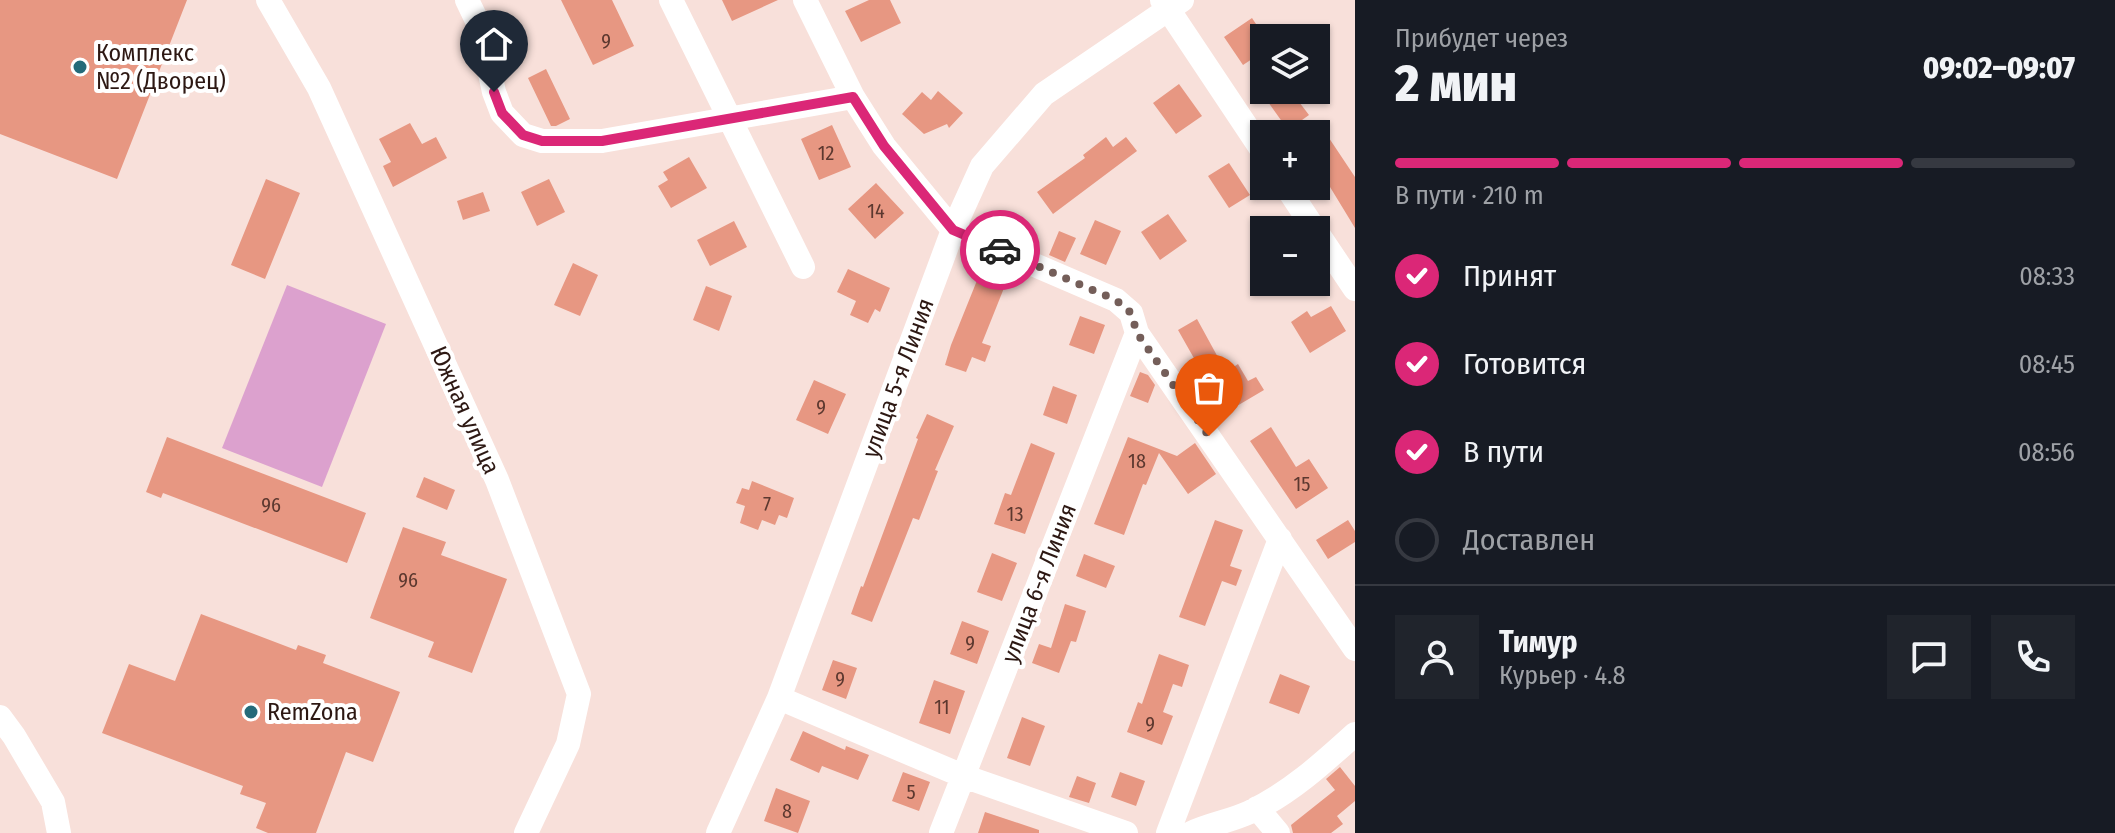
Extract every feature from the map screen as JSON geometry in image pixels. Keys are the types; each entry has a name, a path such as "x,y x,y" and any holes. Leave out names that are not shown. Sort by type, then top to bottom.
{"street":[{"name":"Южная улица","path":"268,0 319,88 497,480 579,694 568,744 526,833"},
{"path":"467,0 480,27 494,92 502,113 523,135 542,141 602,141 853,97"},
{"path":"671,0 803,267"},
{"path":"805,0 853,97 884,146 953,230 1116,300 1131,313 1137,333 1355,649"},
{"path":"1171,3 1250,130"},
{"name":"улица 5-я Линия","path":"718,833 779,698 953,230 982,166 1044,94 1171,3"},
{"path":"1330,252 1355,289"},
{"name":"улица 6-я Линия","path":"941,833 1137,333"},
{"path":"1168,833 1280,539"},
{"path":"779,698 963,776 1126,833"},
{"path":"0,717 53,802 59,833"},
{"path":"1191,833 1250,812 1287,790 1355,734"},
{"path":"1257,808 1278,833"}],"shaded area":[{"path":"287,285 386,324 322,487 222,448"}],"building":[{"name":"Комплекс №2 (Дворец)","path":"0,0 187,0 117,179 0,134"},
{"path":"561,0 612,0 634,46 593,65"},
{"path":"722,0 778,0 732,21"},
{"path":"869,0 890,0 901,23 861,42 845,11"},
{"path":"1252,18 1256,24 1250,24 1250,60 1243,65 1224,37"},
{"path":"546,69 570,119 556,126 551,126 528,78"},
{"path":"1179,84 1202,116 1176,134 1153,103"},
{"path":"938,91 963,113 949,128 947,124 924,134 902,114 922,92 931,100"},
{"path":"1269,104 1301,104 1309,115 1302,120 1281,120"},
{"path":"410,123 422,144 436,137 447,158 393,187 383,166 391,162 379,139"},
{"path":"832,125 851,167 819,180 801,139"},
{"path":"1106,137 1113,147 1126,137 1137,151 1053,214 1037,192 1085,158 1083,155"},
{"path":"1330,140 1355,177 1355,228 1330,187"},
{"path":"689,157 707,188 671,208 658,186 668,180 663,172"},
{"path":"1229,163 1250,195 1229,208 1208,176"},
{"path":"266,179 300,193 265,279 231,265"},
{"path":"549,179 565,212 537,226 521,192"},
{"path":"876,183 904,213 875,239 848,209"},
{"path":"483,192 490,211 463,220 457,201"},
{"path":"1168,214 1187,241 1160,260 1141,232"},
{"path":"1095,220 1121,231 1106,265 1080,254"},
{"path":"734,221 747,247 710,266 697,240"},
{"path":"1059,231 1076,238 1065,262 1049,255"},
{"path":"573,263 598,275 580,316 554,305"},
{"path":"848,269 890,288 880,312 875,309 868,323 850,315 856,301 837,292"},
{"path":"978,278 1004,288 982,343 991,346 985,362 972,357 966,372 945,365"},
{"path":"706,286 732,296 719,331 693,320"},
{"path":"1331,306 1346,331 1310,353 1291,322 1307,311 1311,317"},
{"path":"1080,316 1105,325 1094,354 1069,345"},
{"path":"1197,319 1226,372 1238,364 1248,381 1256,377 1264,390 1225,413 1178,330"},
{"path":"1140,372 1148,375 1155,385 1148,403 1130,396"},
{"path":"814,380 846,394 828,434 796,420"},
{"path":"1053,386 1077,395 1067,424 1043,415"},
{"path":"927,414 954,426 935,470 938,471 919,520 913,518 872,622 851,614"},
{"path":"1271,427 1296,467 1309,459 1328,488 1296,509 1250,441"},
{"path":"167,437 366,513 347,563 163,493 161,498 146,492"},
{"path":"1128,437 1177,456 1195,443 1216,474 1188,494 1159,453 1146,485 1143,484 1124,535 1094,524"},
{"path":"1031,443 1055,453 1025,534 994,524 1005,493 1011,495"},
{"path":"424,477 455,490 447,510 416,497"},
{"path":"752,481 794,498 787,518 779,515 775,525 762,520 758,530 740,523 745,506 736,503 742,488 749,490"},
{"path":"1215,520 1243,530 1230,566 1242,570 1236,586 1222,581 1205,626 1179,617"},
{"path":"1348,520 1355,531 1355,542 1328,559 1316,540"},
{"path":"403,527 446,542 441,555 507,579 472,673 428,657 434,642 370,618"},
{"path":"992,553 1017,563 1002,601 977,592"},
{"path":"1084,554 1115,566 1106,588 1076,576"},
{"path":"1065,604 1086,611 1076,642 1071,641 1059,673 1032,663 1039,644 1051,648"},
{"name":"RemZona","path":"201,614 296,650 298,645 326,655 323,663 400,692 373,762 346,752 316,833 268,833 256,828 266,803 240,794 243,786 102,733 129,664 175,681"},
{"path":"962,621 989,631 977,664 950,654"},
{"path":"1159,654 1189,665 1182,687 1173,684 1163,712 1173,716 1162,745 1127,732 1138,702 1142,704"},
{"path":"833,660 857,668 846,699 822,690"},
{"path":"1280,674 1310,686 1299,714 1269,703"},
{"path":"934,680 965,691 950,734 919,723"},
{"path":"1022,717 1045,726 1030,766 1007,758"},
{"path":"803,731 845,750 846,746 869,755 858,780 822,766 819,773 790,760"},
{"path":"1340,767 1355,786 1355,801 1337,816 1343,824 1331,833 1293,833 1291,825 1335,790 1326,779"},
{"path":"903,772 930,782 919,811 892,801"},
{"path":"1120,772 1145,781 1136,806 1111,797"},
{"path":"1077,776 1096,783 1089,803 1069,797"},
{"path":"776,788 810,801 798,833 764,821"},
{"path":"985,812 1039,830 1039,833 978,833"}],"way so far":[{"path":"1000,250 1116,300 1131,313 1137,333 1209,436"}],"place":[{"name":"Комплекс №2 (Дворец)","path":"80,67"},
{"name":"RemZona","path":"251,712"}],"route":[{"path":"494,92 502,113 523,135 542,141 602,141 853,97 884,146 953,230 1000,250"}]}
